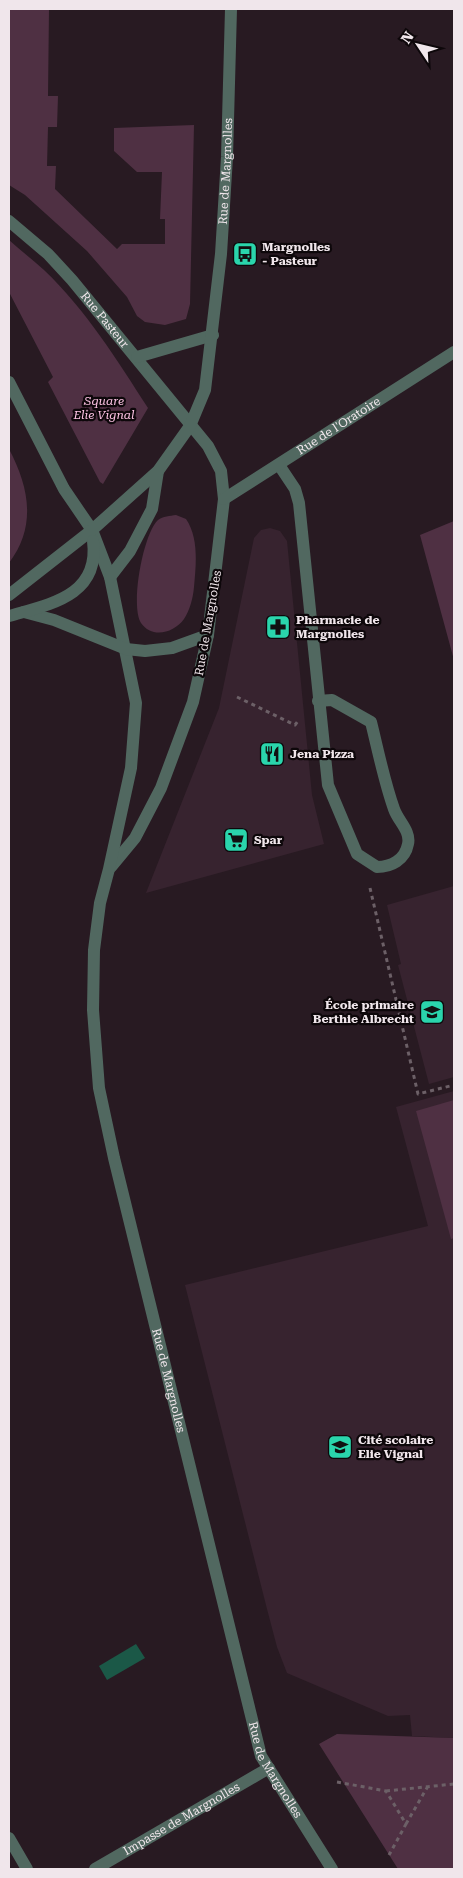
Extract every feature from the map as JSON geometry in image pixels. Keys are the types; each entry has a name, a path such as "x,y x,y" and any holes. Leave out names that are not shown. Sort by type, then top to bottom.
{"street":[{"name":"Rue de Margnolles","path":"231,9 227,157 213,335 206,390 190,426 158,471 92,530 110,577 136,703 131,768 100,903 94,950 93,1010 99,1088 114,1158 262,1756 332,1869"},
{"name":"Rue Pasteur","path":"9,221 48,254 137,357 190,426"},
{"path":"137,357 213,335"},
{"name":"Rue de l'Oratoire","path":"224,499 454,352"},
{"path":"9,382 64,489 92,530 94,549 86,582 78,590 53,603 9,616"},
{"name":"Rue de Margnolles","path":"109,869 135,838 161,788 193,702 208,635 224,499 221,471 208,446 190,426"},
{"path":"279,465 295,489 298,503 318,701 328,785 357,854 374,866 385,868 403,856 408,845 408,835 394,810 371,722 332,700 318,701"},
{"name":"Rue de Margnolles","path":"110,577 130,551 152,509 158,471"},
{"path":"9,594 92,530"},
{"path":"24,612 54,620 126,649 145,651 172,648 208,635"},
{"name":"Impasse de Margnolles","path":"95,1869 268,1768"},
{"path":"9,1838 26,1869"}],"path":[{"path":"237,697 291,723"},
{"path":"374,866 368,877 418,1094 454,1084"},
{"path":"337,1782 386,1791 454,1784"},
{"path":"389,1855 428,1786"},
{"path":"386,1791 406,1824"}],"shaded area":[{"path":"270,528 280,531 287,541 312,795 324,844 146,893 219,708 254,538 261,530"},
{"name":"École primaire Berthie Albrecht","path":"454,886 454,1077 429,1084 398,965 401,964 387,905"},
{"name":"Cité scolaire Elie Vignal","path":"454,1091 454,1738 412,1736 410,1715 388,1716 287,1673 277,1647 267,1609 185,1285 428,1226 396,1107"},
{"path":"136,1644 145,1658 107,1680 99,1666"}],"green space":[{"path":"9,9 49,9 48,96 58,96 57,127 48,127 47,166 56,166 55,189 117,249 122,244 165,244 165,219 160,219 162,172 137,172 114,151 114,128 194,125 190,304 186,319 165,325 145,322 137,316 127,297 87,251 25,195 9,185"},
{"name":"Square Elie Vignal","path":"9,240 44,270 74,302 100,336 148,408 103,484 100,482 48,382 53,377 9,292"},
{"path":"9,449 16,463 25,492 27,521 18,549 9,563"},
{"path":"176,515 186,519 195,543 196,561 193,595 188,612 180,624 169,631 151,631 141,623 138,614 138,587 143,554 147,540 158,520"},
{"path":"454,521 454,660 420,535"},
{"path":"454,1100 454,1238 451,1239 416,1111"},
{"path":"337,1734 454,1738 454,1869 398,1869 319,1744"}],"place":[{"name":"Margnolles - Pasteur","path":"245,254"},
{"name":"Pharmacie de Margnolles","path":"278,627"},
{"name":"Jena Pizza","path":"272,754"},
{"name":"Spar","path":"236,840"},
{"name":"École primaire Berthie Albrecht","path":"432,1012"},
{"name":"Cité scolaire Elie Vignal","path":"340,1447"}]}
